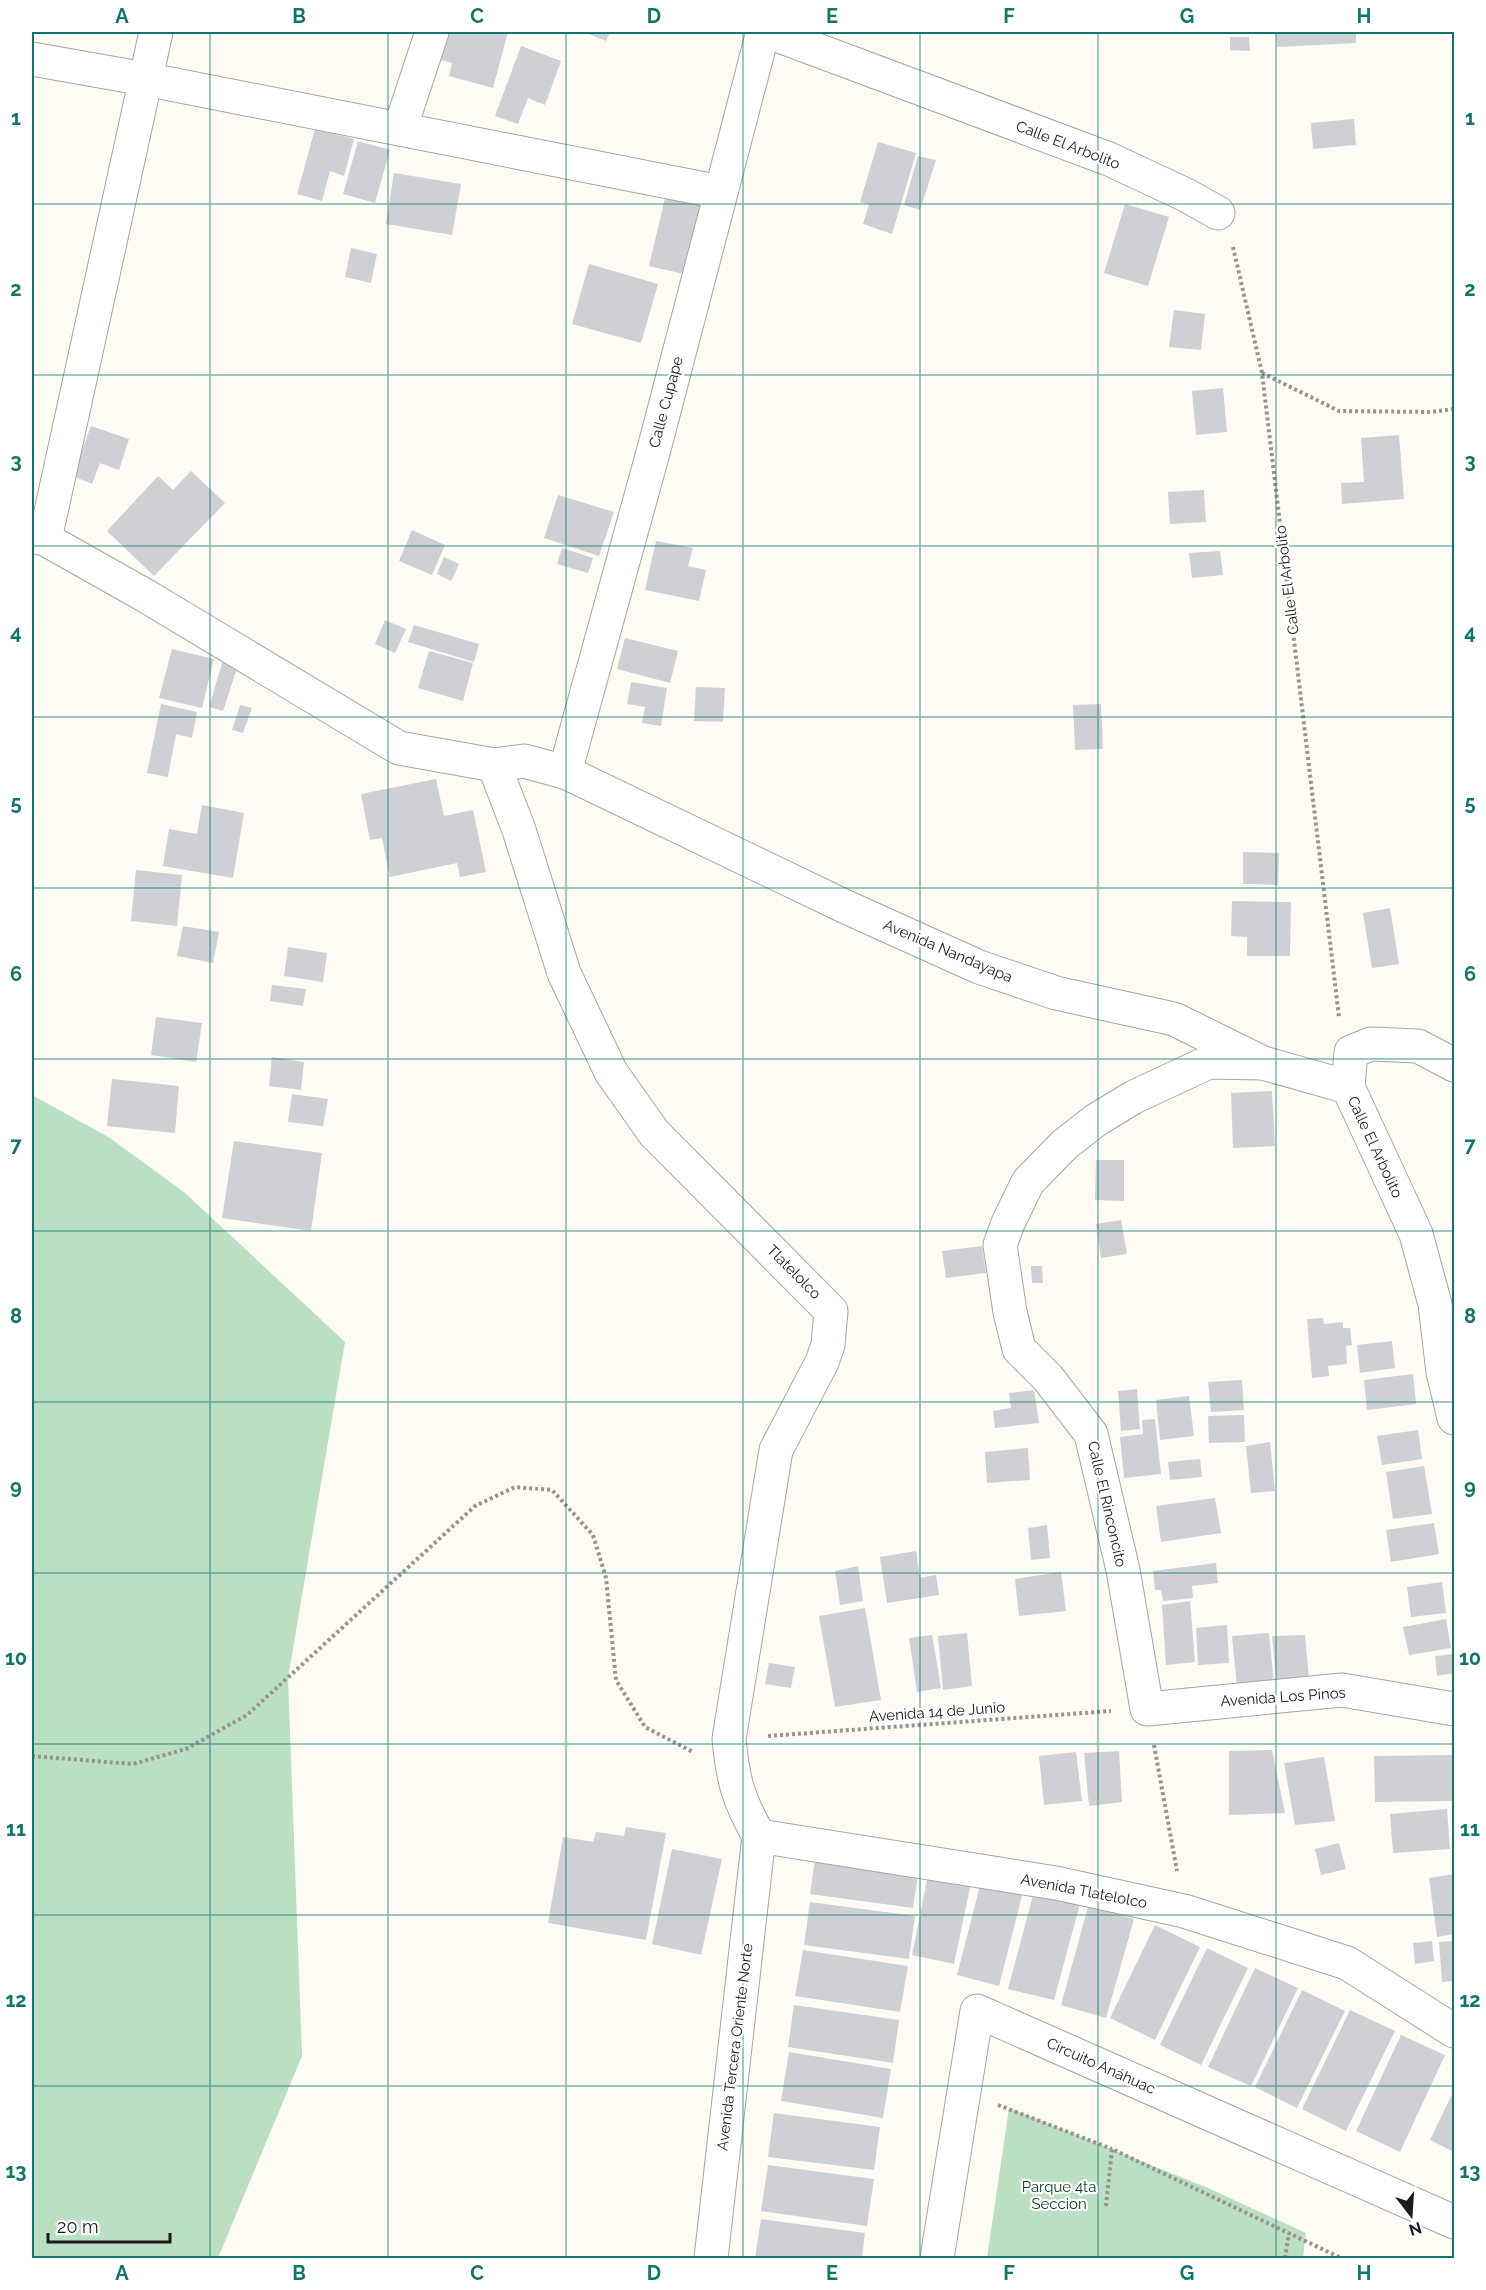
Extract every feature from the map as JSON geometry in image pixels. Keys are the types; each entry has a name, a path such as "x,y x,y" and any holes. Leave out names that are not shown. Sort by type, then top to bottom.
{"street":[{"path":"38,537 156,32"},
{"path":"400,129 432,32"},
{"name":"Calle Cupape","path":"565,772 654,449 763,32"},
{"name":"Calle El Arbolito","path":"769,32 1108,159 1186,195 1218,213"},
{"path":"32,59 145,79 720,192"},
{"name":"Avenida Nandayapa","path":"38,537 146,596 399,747 494,765 524,761 565,772 846,907 979,967 1056,993 1174,1019 1263,1063 1348,1087"},
{"name":"Tlatelolco","path":"494,765 519,830 564,973 611,1072 654,1133 831,1311 828,1345 822,1362 776,1450 729,1739 732,1772"},
{"path":"1348,1087 1351,1052 1371,1044 1418,1046 1455,1065"},
{"name":"Calle El Rinconcito","path":"1147,1709 1123,1570 1091,1434 1048,1378 1019,1350 1010,1312 1000,1245 1028,1182 1064,1145 1096,1120 1134,1097 1209,1062 1263,1063"},
{"name":"Calle El Arbolito","path":"1348,1087 1416,1234 1435,1304 1443,1372 1455,1418"},
{"name":"Avenida Los Pinos","path":"1147,1709 1342,1690 1455,1709"},
{"path":"732,1772 741,1804 759,1836"},
{"name":"Avenida Tlatelolco","path":"759,1836 1056,1883 1185,1911 1347,1963 1455,2031"},
{"name":"Avenida Tercera Oriente Norte","path":"711,2259 759,1836"},
{"name":"Circuito Anáhuac","path":"937,2259 976,2011 1455,2222"}],"path":[{"name":"Calle El Arbolito","path":"1218,213 1234,250 1262,373 1340,1027"},
{"path":"1262,373 1339,411 1431,412 1455,409"},
{"path":"32,1756 133,1764 186,1749 247,1714 475,1506 515,1488 552,1490 593,1535 606,1578 616,1680 645,1727 732,1772"},
{"path":"1147,1709 1185,1911"},
{"name":"Avenida 14 de Junio","path":"729,1739 1147,1709"},
{"path":"964,2091 1112,2150 1341,2259"},
{"path":"1106,2206 1112,2150"},
{"path":"1285,2259 1289,2233"}],"green space":[{"path":"32,1095 110,1138 185,1193 345,1342 288,1678 302,2056 218,2258 32,2258"},
{"name":"Parque 4ta Seccion","path":"1009,2108 1208,2188 1306,2233 1303,2258 987,2258"}],"building":[{"path":"443,32 508,32 493,88 449,76 452,63 436,59"},
{"path":"584,32 610,32 606,41"},
{"path":"1241,32 1262,32 1262,34 1241,34"},
{"path":"1276,32 1356,32 1356,43 1277,47"},
{"path":"1230,37 1249,37 1250,51 1230,50"},
{"path":"521,46 561,61 545,105 528,98 518,124 495,116"},
{"path":"1354,119 1356,145 1313,149 1311,123"},
{"path":"315,129 354,139 344,176 330,171 322,201 297,194"},
{"path":"358,141 390,150 375,203 343,194"},
{"path":"878,142 916,153 892,234 863,224 869,204 860,202"},
{"path":"918,156 936,160 920,210 904,205"},
{"path":"394,173 461,184 452,235 386,224"},
{"path":"666,194 701,202 684,274 649,266"},
{"path":"1125,204 1169,217 1148,286 1104,273"},
{"path":"351,248 377,254 371,283 345,277"},
{"path":"589,264 658,284 641,343 572,324"},
{"path":"1174,310 1205,314 1201,350 1169,347"},
{"path":"1223,388 1227,432 1196,435 1192,391"},
{"path":"91,426 129,439 119,470 100,463 92,484 73,476"},
{"path":"1399,435 1404,499 1342,504 1341,483 1364,482 1361,438"},
{"path":"191,471 225,503 154,576 107,531 158,476 173,490"},
{"path":"1204,490 1206,522 1170,524 1168,492"},
{"path":"558,495 614,512 599,556 544,538"},
{"path":"412,530 445,545 432,575 399,561"},
{"path":"656,541 693,548 688,566 706,570 699,601 645,590"},
{"path":"562,548 593,558 588,573 557,564"},
{"path":"1220,551 1223,575 1192,578 1189,553"},
{"path":"444,557 459,564 451,581 437,574"},
{"path":"385,620 406,629 395,653 375,644"},
{"path":"414,625 479,644 474,662 408,642"},
{"path":"625,638 678,651 670,683 617,669"},
{"path":"172,649 214,659 202,708 159,698"},
{"path":"429,651 473,663 463,701 418,688"},
{"path":"223,660 238,665 223,711 209,707"},
{"path":"631,682 667,688 661,726 642,723 645,707 627,704"},
{"path":"696,687 725,688 723,722 694,721"},
{"path":"161,704 197,712 192,738 176,734 168,777 147,773"},
{"path":"1101,704 1103,749 1075,750 1073,705"},
{"path":"240,705 252,708 243,733 232,730"},
{"path":"436,779 444,816 473,810 486,872 460,877 457,863 390,877 382,838 370,840 361,794"},
{"path":"202,805 244,813 233,878 163,866 169,829 197,834"},
{"path":"1243,852 1279,853 1278,885 1243,884"},
{"path":"136,870 182,875 177,926 131,921"},
{"path":"1232,901 1291,902 1290,956 1247,956 1247,937 1231,936"},
{"path":"1390,908 1399,964 1372,968 1363,913"},
{"path":"183,926 219,932 213,963 177,956"},
{"path":"288,947 327,953 323,982 284,976"},
{"path":"272,985 306,989 303,1006 270,1001"},
{"path":"156,1017 202,1023 196,1062 151,1055"},
{"path":"272,1057 304,1062 301,1090 269,1086"},
{"path":"112,1079 179,1086 175,1133 107,1126"},
{"path":"1272,1091 1275,1146 1233,1148 1231,1093"},
{"path":"292,1094 328,1099 323,1126 288,1122"},
{"path":"234,1141 322,1153 311,1231 222,1218"},
{"path":"1096,1160 1124,1160 1124,1201 1095,1200"},
{"path":"1121,1220 1127,1254 1101,1258 1096,1224"},
{"path":"982,1246 986,1273 946,1278 942,1251"},
{"path":"1031,1266 1042,1266 1043,1283 1032,1283"},
{"path":"1323,1318 1324,1324 1343,1322 1343,1328 1350,1328 1352,1345 1346,1346 1347,1364 1328,1366 1329,1376 1312,1378 1307,1319"},
{"path":"1392,1341 1395,1368 1360,1373 1357,1345"},
{"path":"1413,1374 1416,1404 1367,1410 1364,1380"},
{"path":"1242,1380 1244,1410 1211,1412 1208,1382"},
{"path":"1137,1389 1140,1429 1121,1431 1118,1391"},
{"path":"1034,1390 1039,1423 995,1428 993,1411 1011,1408 1009,1393"},
{"path":"1189,1396 1194,1436 1160,1440 1156,1400"},
{"path":"1244,1415 1245,1442 1209,1443 1208,1416"},
{"path":"1155,1419 1161,1474 1124,1478 1120,1437 1143,1434 1142,1420"},
{"path":"1418,1430 1422,1459 1382,1465 1377,1436"},
{"path":"1270,1442 1275,1491 1251,1493 1246,1446"},
{"path":"1028,1448 1030,1480 987,1483 985,1452"},
{"path":"1200,1459 1202,1477 1170,1480 1168,1462"},
{"path":"1424,1466 1432,1514 1393,1519 1386,1472"},
{"path":"1215,1498 1221,1533 1161,1542 1156,1506"},
{"path":"1434,1523 1439,1554 1391,1562 1386,1530"},
{"path":"1047,1525 1050,1558 1031,1560 1028,1528"},
{"path":"916,1551 920,1578 936,1575 939,1595 887,1603 880,1557"},
{"path":"1216,1563 1218,1583 1192,1586 1193,1598 1163,1601 1161,1590 1155,1590 1153,1571"},
{"path":"858,1566 863,1601 840,1605 835,1571"},
{"path":"1061,1572 1066,1611 1019,1616 1015,1579"},
{"path":"1442,1582 1446,1613 1411,1617 1407,1587"},
{"path":"1190,1601 1195,1662 1166,1665 1162,1605"},
{"path":"865,1608 881,1700 835,1707 819,1616"},
{"path":"1446,1619 1451,1648 1409,1655 1403,1627"},
{"path":"1227,1625 1229,1663 1198,1665 1196,1628"},
{"path":"967,1633 972,1686 943,1690 938,1636"},
{"path":"1269,1633 1274,1684 1237,1687 1232,1636"},
{"path":"932,1635 941,1688 917,1692 909,1638"},
{"path":"1305,1635 1309,1680 1277,1688 1272,1636"},
{"path":"1453,1654 1454,1673 1437,1676 1435,1656"},
{"path":"769,1663 795,1667 791,1688 765,1684"},
{"path":"1272,1750 1285,1813 1229,1815 1229,1751"},
{"path":"1119,1751 1122,1802 1089,1806 1084,1753"},
{"path":"1076,1752 1082,1801 1044,1805 1039,1756"},
{"path":"1454,1755 1454,1801 1375,1802 1374,1756"},
{"path":"1324,1757 1335,1821 1295,1825 1284,1763"},
{"path":"1447,1809 1450,1849 1393,1853 1390,1814"},
{"path":"626,1827 666,1833 646,1940 548,1923 563,1837 593,1842 596,1832 624,1836"},
{"path":"1339,1843 1346,1869 1321,1875 1315,1849"},
{"path":"672,1849 722,1859 701,1955 652,1944"},
{"path":"816,1853 919,1868 913,1908 810,1894"},
{"path":"929,1870 972,1878 954,1964 912,1955"},
{"path":"1454,1874 1454,1934 1437,1937 1429,1878"},
{"path":"982,1878 1024,1888 999,1986 957,1975"},
{"path":"1035,1888 1081,1900 1054,2000 1008,1989"},
{"path":"810,1902 915,1916 909,1959 804,1945"},
{"path":"1088,1907 1134,1919 1106,2018 1061,2005"},
{"path":"1155,1925 1200,1947 1155,2040 1110,2018"},
{"path":"1432,1941 1434,1961 1415,1964 1413,1943"},
{"path":"1454,1941 1454,1981 1442,1982 1439,1942"},
{"path":"1207,1948 1248,1968 1201,2065 1160,2045"},
{"path":"803,1950 908,1966 900,2012 795,1996"},
{"path":"1255,1968 1298,1988 1251,2086 1208,2067"},
{"path":"1302,1990 1345,2011 1297,2108 1255,2087"},
{"path":"794,2005 899,2020 893,2063 788,2047"},
{"path":"1350,2010 1395,2031 1346,2131 1302,2109"},
{"path":"1401,2035 1445,2055 1400,2152 1356,2131"},
{"path":"789,2052 891,2069 883,2118 781,2101"},
{"path":"1454,2090 1454,2152 1430,2140"},
{"path":"774,2113 880,2127 874,2170 768,2157"},
{"path":"768,2165 874,2179 867,2226 761,2211"},
{"path":"761,2219 865,2233 862,2258 755,2258"}]}
